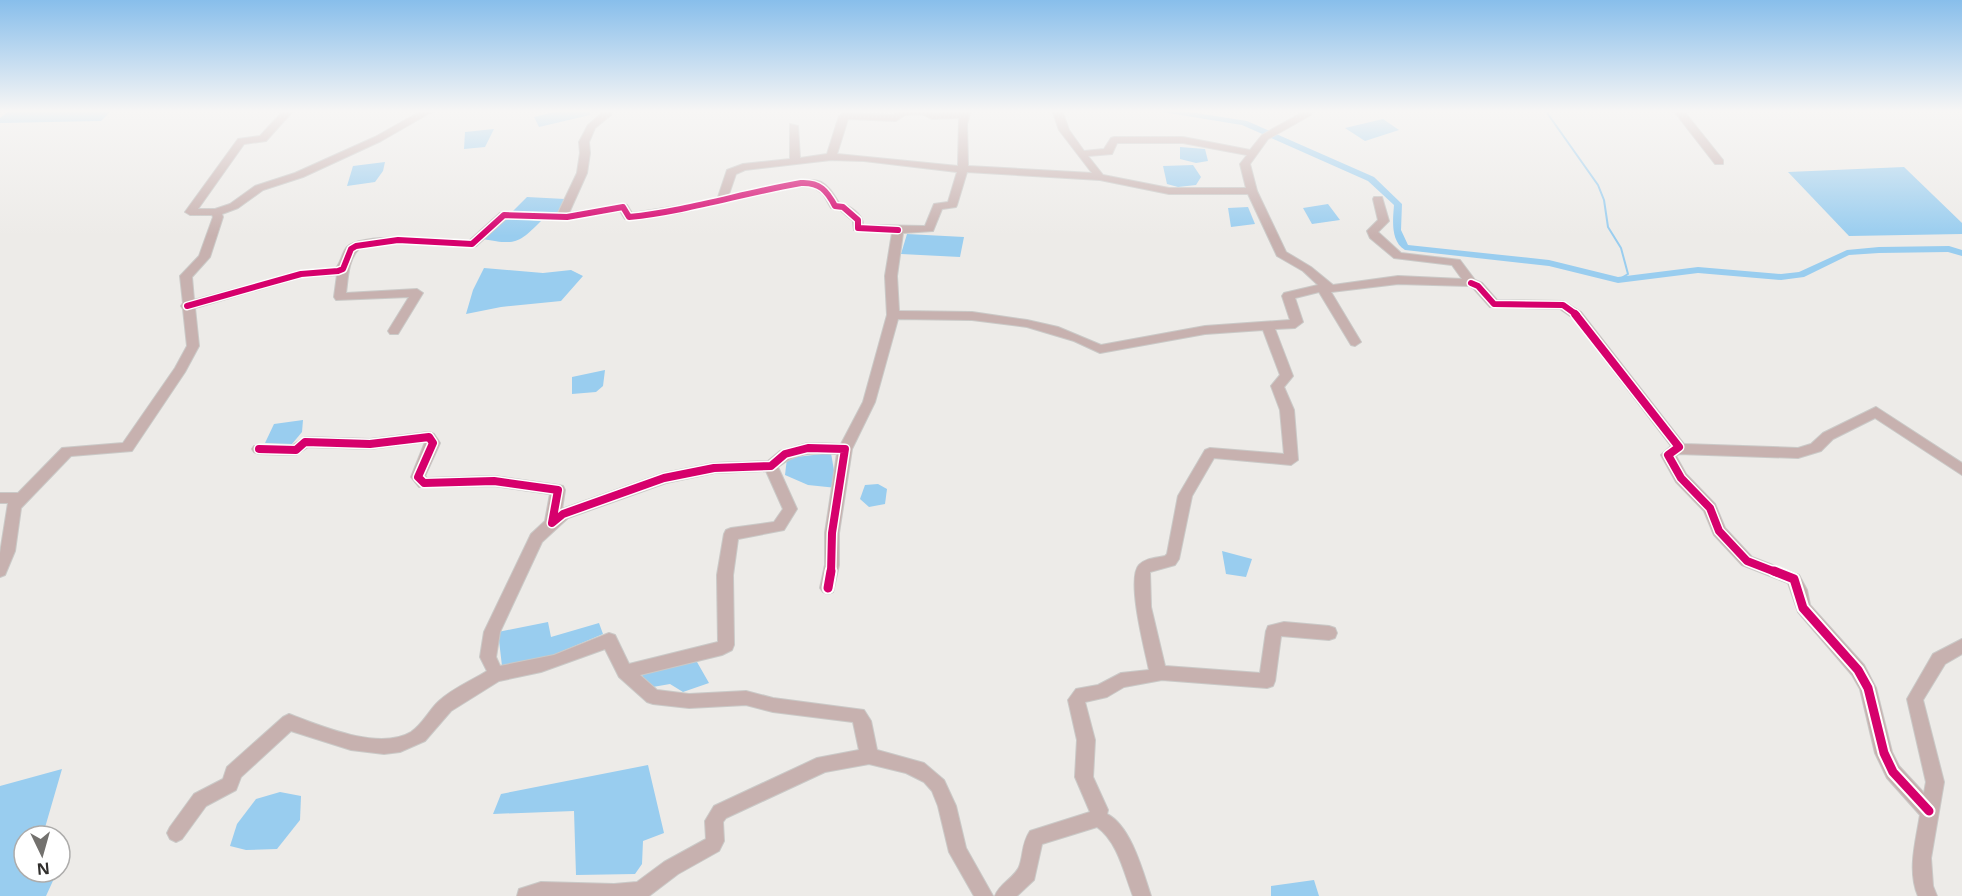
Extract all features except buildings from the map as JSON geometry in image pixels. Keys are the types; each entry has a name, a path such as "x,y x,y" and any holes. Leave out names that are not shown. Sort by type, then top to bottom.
{"street":[{"path":"233,152 189,210 216,212 242,203 259,188 299,175 350,152"},
{"path":"562,217 577,190 586,152"},
{"path":"794,152 795,161"},
{"path":"831,157 833,152"},
{"path":"394,332 417,293 340,297 343,269 351,249 356,246 398,240 472,244 504,215 562,217 623,207 629,217 721,202 801,182 823,187 835,206 843,207 858,220 858,228 929,230 938,206 952,205 963,170 964,152"},
{"path":"1081,154 1108,152"},
{"path":"1246,152 1252,153 1245,164 1252,191 1281,254 1307,269 1324,287 1355,342"},
{"path":"1711,152 1719,162"},
{"path":"1081,154 1100,177"},
{"path":"721,202 730,172 743,167 858,156 963,170 1024,171 1100,177 1169,191 1252,191"},
{"path":"1378,199 1384,221 1372,231 1374,236 1398,256 1456,262 1471,283"},
{"path":"0,571 8,551 14,506 21,498 67,451 127,448 181,369 193,346 187,306 186,276 204,257 218,218 216,212"},
{"path":"828,588 832,566 832,533 845,449 869,402 893,315 891,276 898,230"},
{"path":"187,306 301,274 343,269"},
{"path":"893,315 916,314 997,320 1071,335 1100,349 1205,330 1294,324 1297,322 1288,296 1324,287 1333,290 1398,280 1471,283 1478,286 1490,302 1500,305 1563,305 1569,308 1635,389 1679,447 1678,449"},
{"path":"1158,673 1143,607 1143,570 1147,566 1170,561 1174,555 1185,496 1207,455 1216,453 1291,460 1287,410 1277,386 1287,376 1268,325"},
{"path":"1929,811 1893,772 1884,753 1868,688 1858,670 1803,608 1794,579 1754,566 1719,531 1710,508 1682,478 1668,455 1678,449 1798,453 1816,448 1828,436 1876,412 1962,470"},
{"path":"259,450 296,450 305,442 370,444 429,437 433,443 418,477 424,483 494,482 558,490 552,523"},
{"path":"496,674 488,657 492,632 536,538 563,514 664,478 714,468 771,466 785,454 808,448 845,449"},
{"path":"625,672 726,645 725,574 732,534 779,526 790,509 771,466"},
{"path":"0,498 21,498"},
{"path":"1098,818 1099,810 1084,777 1086,740 1077,697 1087,692 1101,692 1121,680 1156,676 1158,673 1266,681 1274,631 1277,628 1329,633"},
{"path":"176,833 200,800 230,784 233,773 289,722 315,733 355,743 386,746 406,742 415,739 445,706 496,674 531,670 559,662 609,640 625,672 653,697 689,701 746,698 773,705 858,715 862,721 869,756"},
{"path":"1928,896 1924,887 1922,858 1935,782 1915,699 1939,659 1962,646"},
{"path":"526,896 541,891 614,893 640,891 672,868 713,845 716,838 712,825 720,812 823,764 869,756 918,770 943,791 951,813 953,838 959,854 984,896"},
{"path":"1004,896 1027,873 1031,859 1031,846 1036,837 1098,818 1109,823 1117,835 1142,896"}],"water":[{"path":"1180,152 1206,152 1208,161 1196,163 1180,159"},
{"path":"385,162 383,171 375,182 347,186 353,166"},
{"path":"1193,165 1201,177 1196,185 1178,187 1167,184 1163,166"},
{"path":"1904,167 1962,223 1962,234 1849,236 1788,172"},
{"path":"527,197 565,199 559,212 511,213"},
{"path":"1328,204 1340,220 1312,224 1303,208"},
{"path":"1248,207 1255,224 1231,227 1228,208"},
{"path":"505,218 541,221 515,241 502,242 483,239"},
{"path":"907,234 964,237 960,257 901,254"},
{"path":"484,268 543,273 571,270 583,276 561,301 501,307 466,314 473,290"},
{"path":"605,370 603,386 596,392 572,394 572,377"},
{"path":"303,420 302,432 292,444 265,443 274,424"},
{"path":"831,453 837,488 808,485 785,475 787,458"},
{"path":"878,484 887,489 885,504 869,507 860,499 865,485"},
{"path":"1222,551 1252,559 1246,577 1226,574"},
{"path":"548,622 551,637 599,623 603,634 546,658 502,666 498,632"},
{"path":"693,655 709,683 683,692 670,684 647,688 641,672"},
{"path":"648,765 664,833 643,841 642,864 635,874 576,875 574,811 493,814 501,794"},
{"path":"62,769 46,824 12,824 12,884 52,884 46,896 0,896 0,786"},
{"path":"280,792 301,796 300,820 277,849 246,850 230,846 237,824 256,799"},
{"path":"1314,880 1319,896 1271,896 1271,886"}],"waterway":[{"path":"1309,152 1371,179 1398,204 1397,230 1405,247 1549,263 1618,280 1698,270 1781,277 1801,275 1847,253 1949,249 1962,253"},
{"path":"1575,152 1598,185 1604,200 1608,227 1621,248 1628,274 1618,280"}],"cycle path":[{"path":"187,306 301,274 338,271 343,269 351,249 356,246 398,240 472,244 504,215 567,217 623,207 629,217 712,204 808,182 821,187 827,192 835,206 843,207 858,220 858,228 898,230"},
{"path":"1471,283 1478,286 1494,304 1563,305 1577,315 1679,447 1668,455 1681,478 1710,508 1719,531 1747,561 1794,579 1803,608 1858,670 1868,688 1884,753 1893,772 1929,811"},
{"path":"259,449 296,450 305,442 370,444 429,437 433,443 418,477 424,483 494,481 558,490 552,523 563,514 664,478 714,468 771,466 785,454 808,448 845,449 832,533 832,565 828,588"}]}
